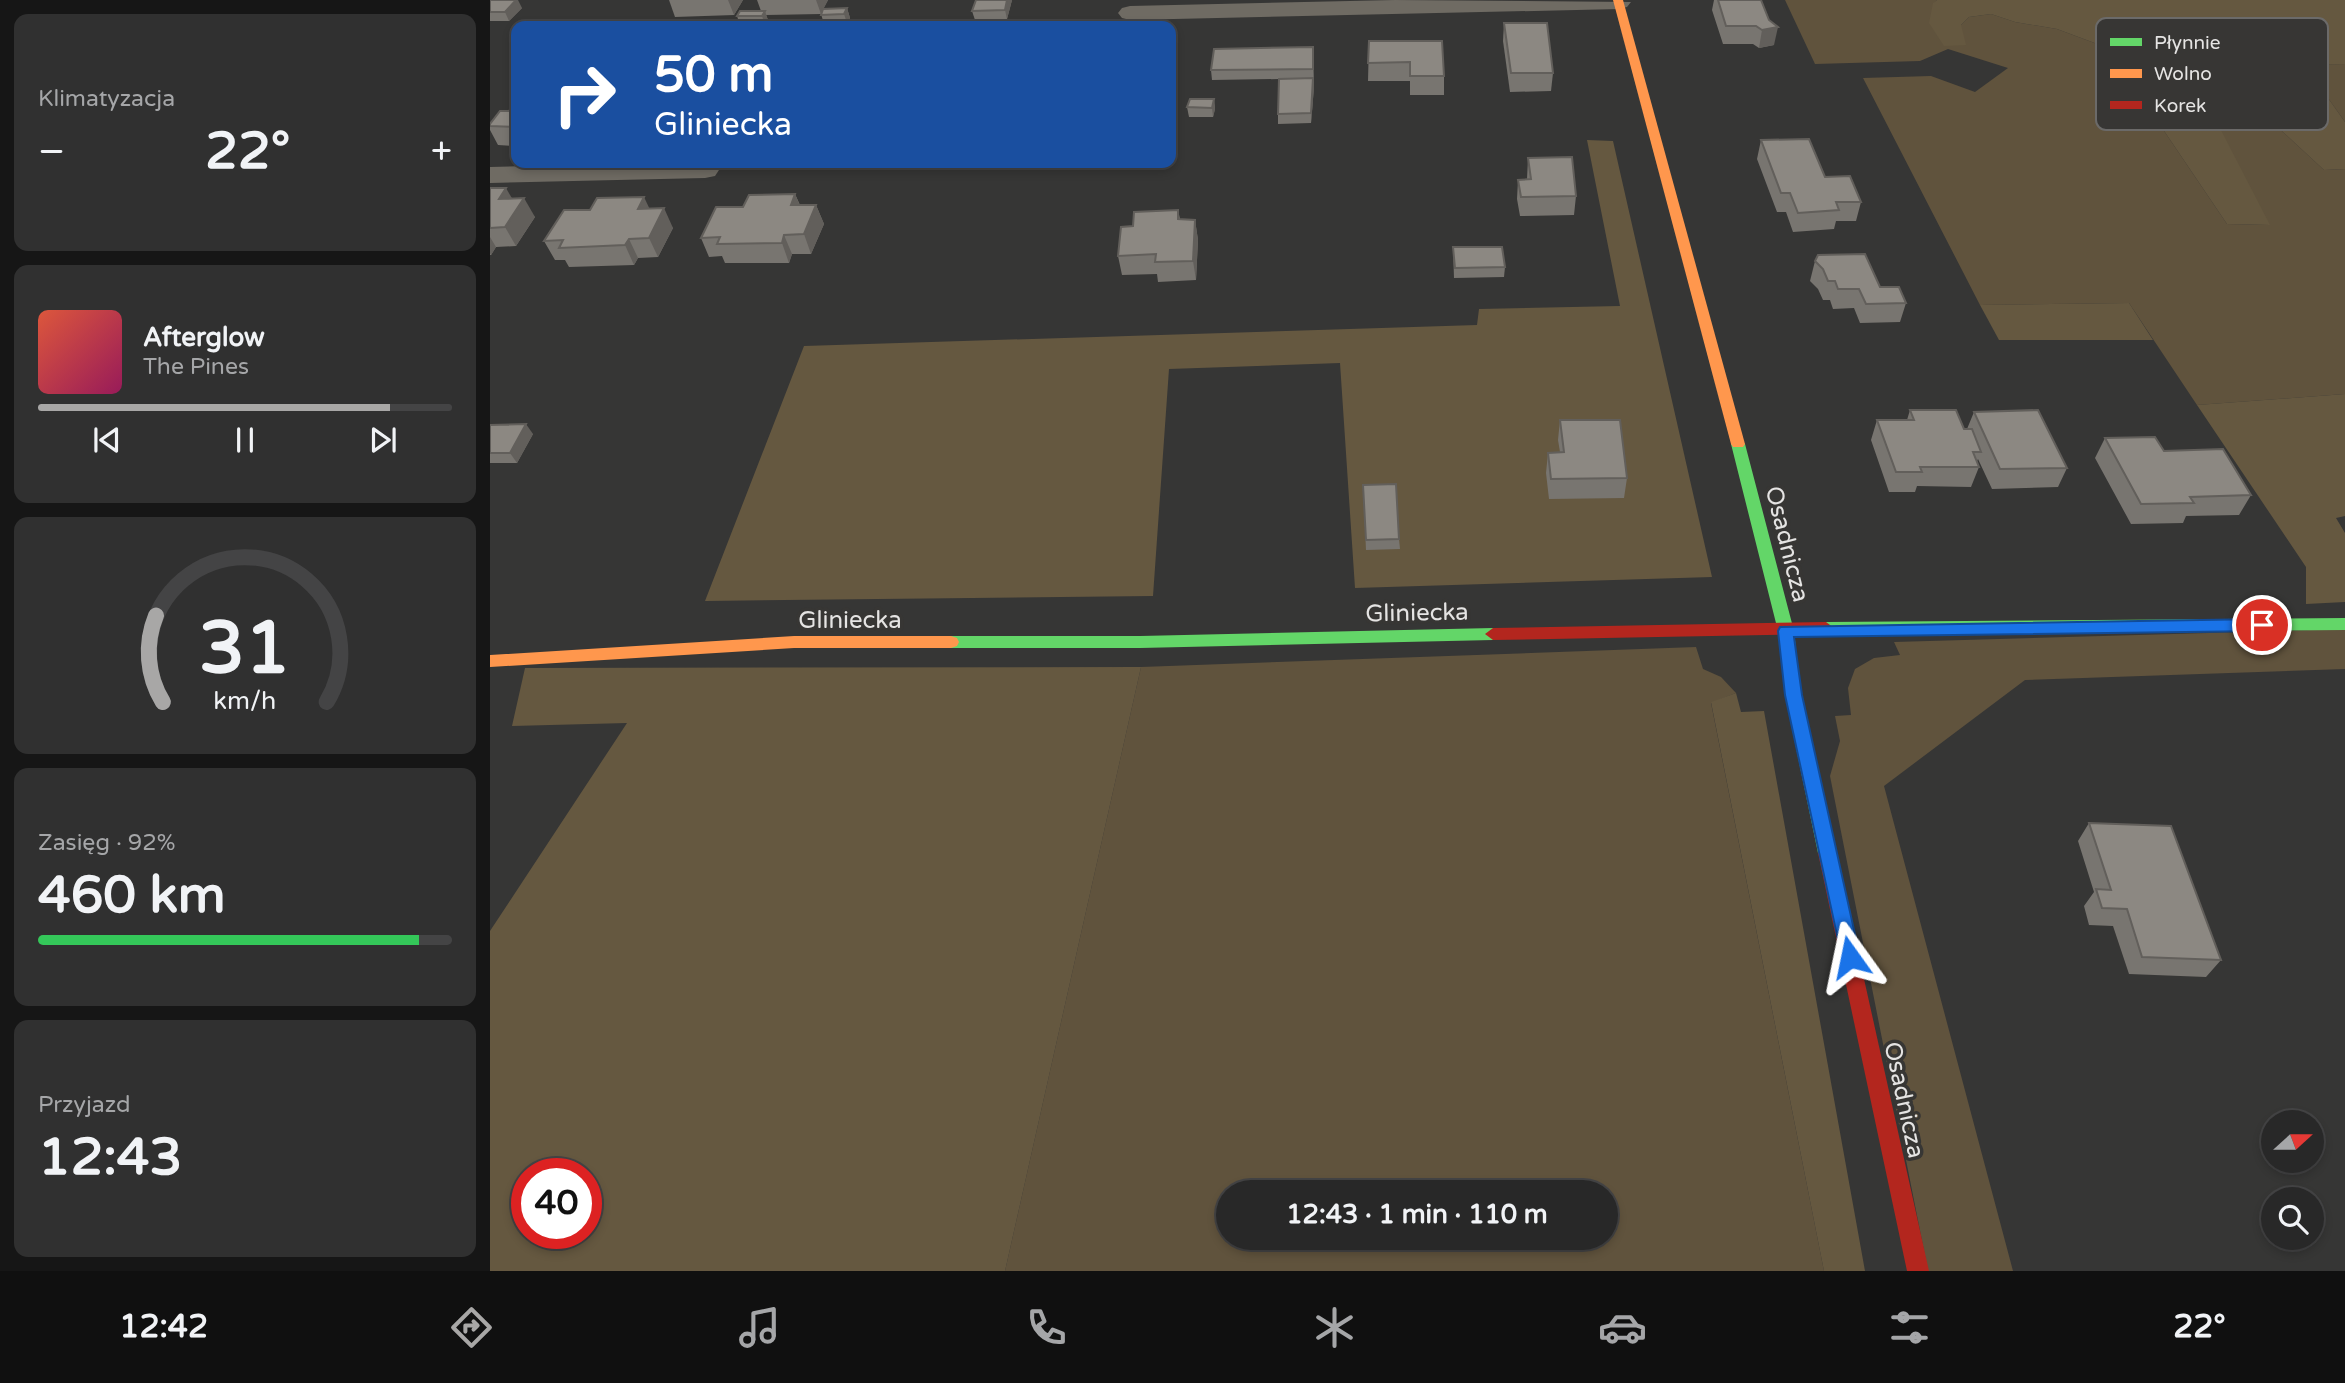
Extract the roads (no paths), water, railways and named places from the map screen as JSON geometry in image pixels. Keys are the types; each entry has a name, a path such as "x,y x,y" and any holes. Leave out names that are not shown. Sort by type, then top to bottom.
{"street":[{"path":"1130,13 1618,1"},
{"name":"Osadnicza","path":"1618,1 1705,314 1786,631 1793,695 1918,1271"},
{"path":"490,175 705,170"},
{"name":"Gliniecka","path":"490,661 794,642 1140,642 1704,629 1786,631 2345,624"}]}
